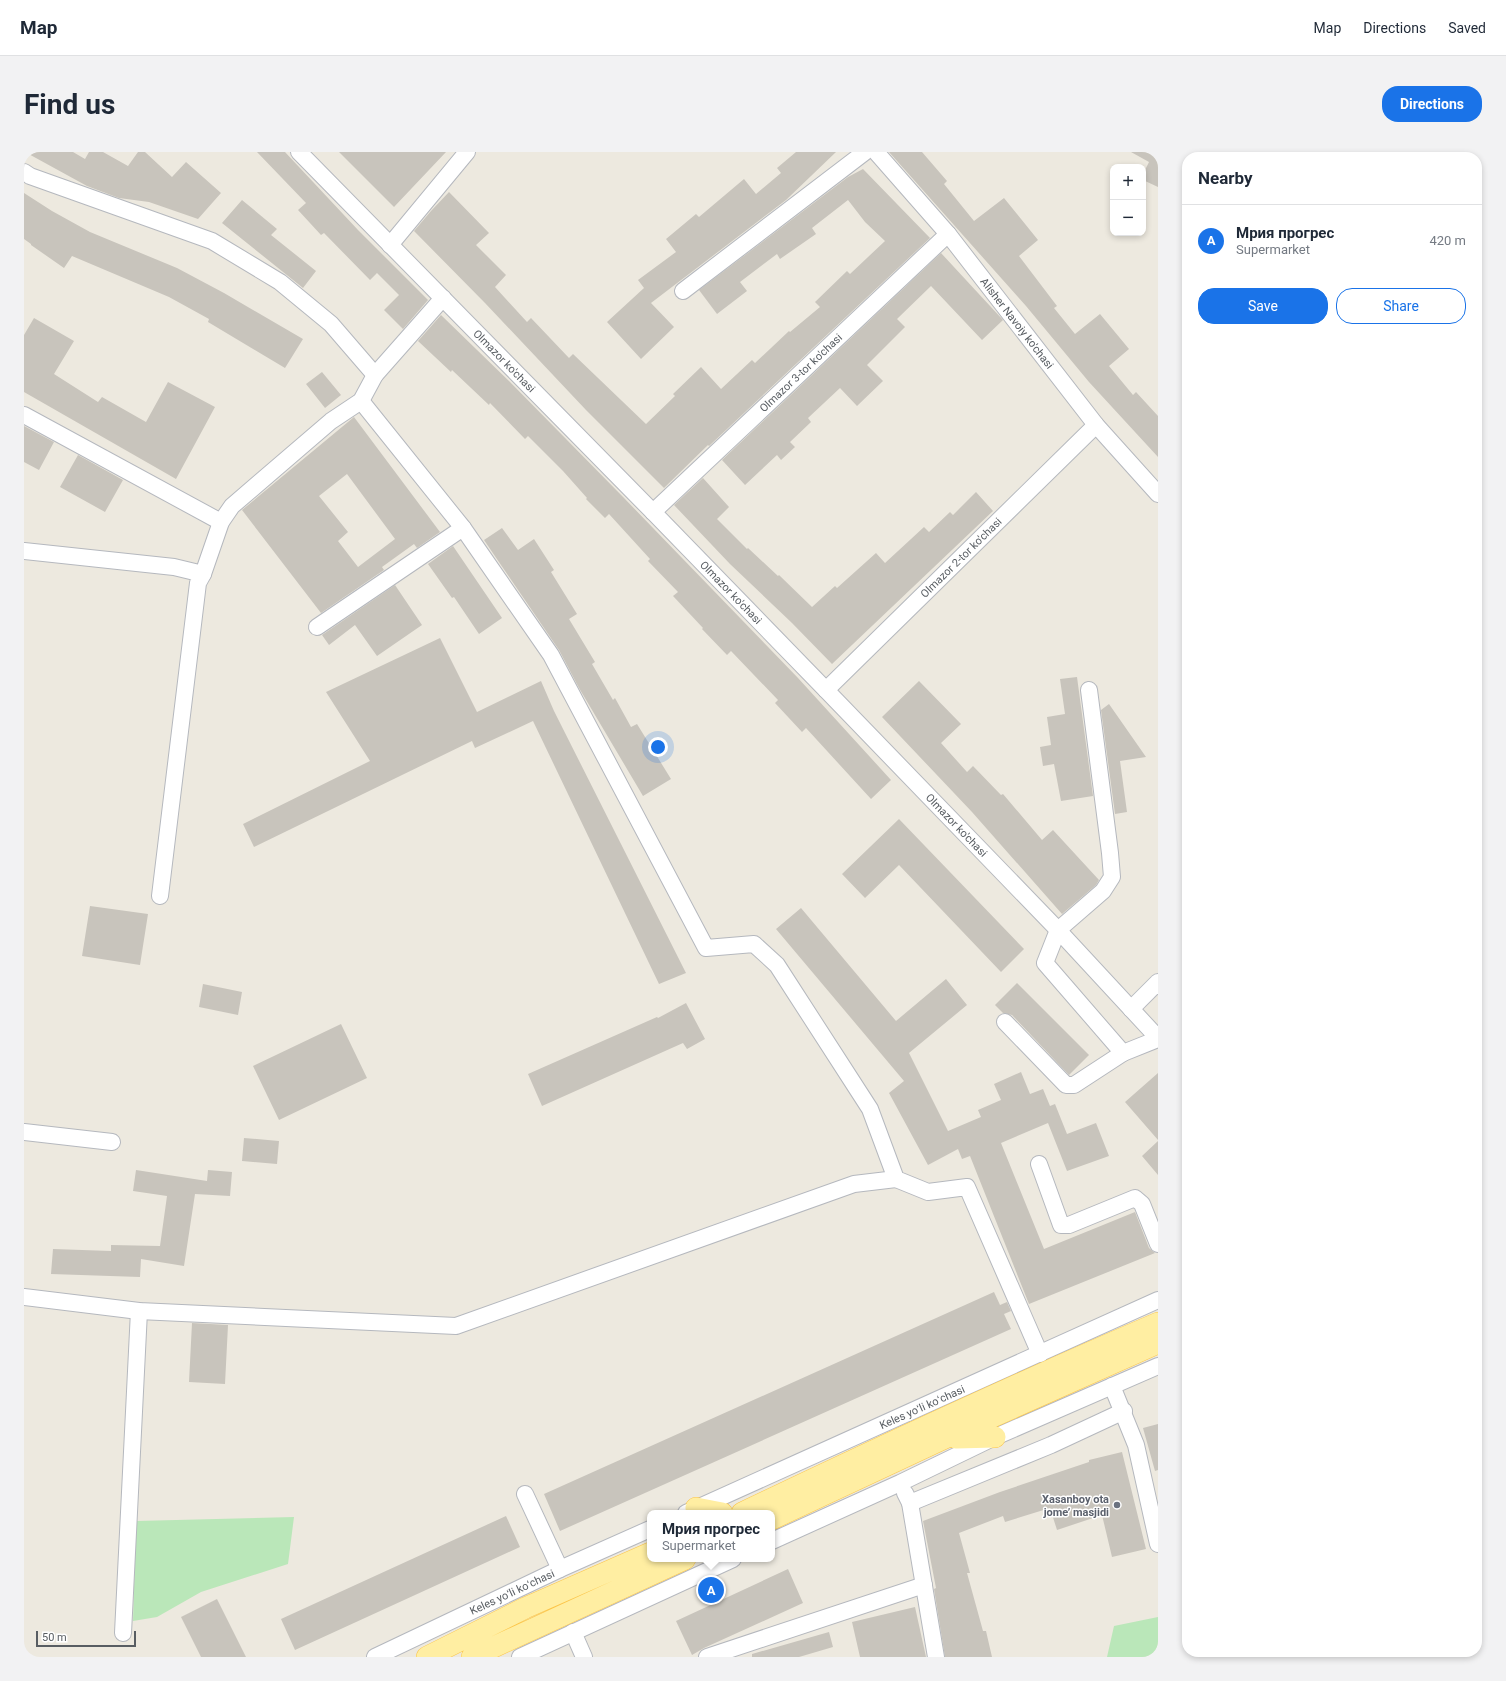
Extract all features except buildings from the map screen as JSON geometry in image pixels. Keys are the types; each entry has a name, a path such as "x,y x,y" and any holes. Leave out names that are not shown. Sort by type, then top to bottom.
{"main road":[{"name":"Keles yoʻli koʻchasi","path":"748,1510 1047,1371 1158,1323"},
{"path":"775,1518 945,1438 1158,1343"},
{"path":"945,1438 995,1437"},
{"name":"Keles yoʻli koʻchasi","path":"427,1657 525,1608 647,1555"},
{"path":"472,1657 678,1562"}],"street":[{"name":"Olmazor ko'chasi","path":"299,152 826,690 1058,930 1158,1039"},
{"path":"390,245 467,152"},
{"path":"683,291 866,152"},
{"name":"Alisher Navoiy ko'chasi","path":"876,152 948,234 1096,425 1158,494"},
{"path":"24,172 30,176 127,212 212,241 280,282 331,324 375,376"},
{"name":"Olmazor 3-tor ko'chasi","path":"653,512 948,234"},
{"path":"160,896 198,583 203,574 221,522 232,506 331,421 361,401 375,376 443,298"},
{"path":"361,401 463,528 551,655 706,948 754,944 777,965 870,1108 896,1179"},
{"path":"24,415 221,522"},
{"name":"Olmazor 2-tor ko'chasi","path":"826,690 1096,425"},
{"path":"317,627 463,528"},
{"path":"24,551 174,567 203,574"},
{"path":"1089,690 1112,877 1103,892 1058,930 1044,963 1123,1053"},
{"path":"1131,1009 1158,982"},
{"path":"1005,1022 1066,1085 1074,1085 1123,1053 1158,1039"},
{"path":"24,1132 112,1142"},
{"path":"1039,1164 1061,1225 1069,1225 1136,1198 1142,1204 1158,1244"},
{"path":"24,1297 139,1311 456,1326 854,1184 896,1179 928,1192 967,1187 1040,1354"},
{"name":"Keles yoʻli koʻchasi","path":"693,1510 1158,1300"},
{"path":"123,1633 139,1311"},
{"path":"775,1540 900,1483 995,1437 1158,1366"},
{"path":"1112,1386 1124,1411 1136,1445 1158,1544"},
{"path":"910,1503 1052,1445 1124,1411"},
{"path":"900,1483 910,1503 936,1657"},
{"path":"525,1494 560,1569"},
{"name":"Keles yoʻli koʻchasi","path":"375,1657 560,1569 647,1530"},
{"path":"520,1657 726,1562"},
{"path":"707,1657 924,1585"},
{"path":"573,1632 584,1657"}],"green space":[{"path":"294,1517 288,1564 201,1592 157,1617 133,1621 136,1521"},
{"path":"1158,1617 1158,1657 1107,1657 1114,1626"}],"place":[{"name":"Xasanboy ota jome’ masjidi","path":"1117,1505"},
{"name":"Мрия прогрес","path":"711,1590"}]}
